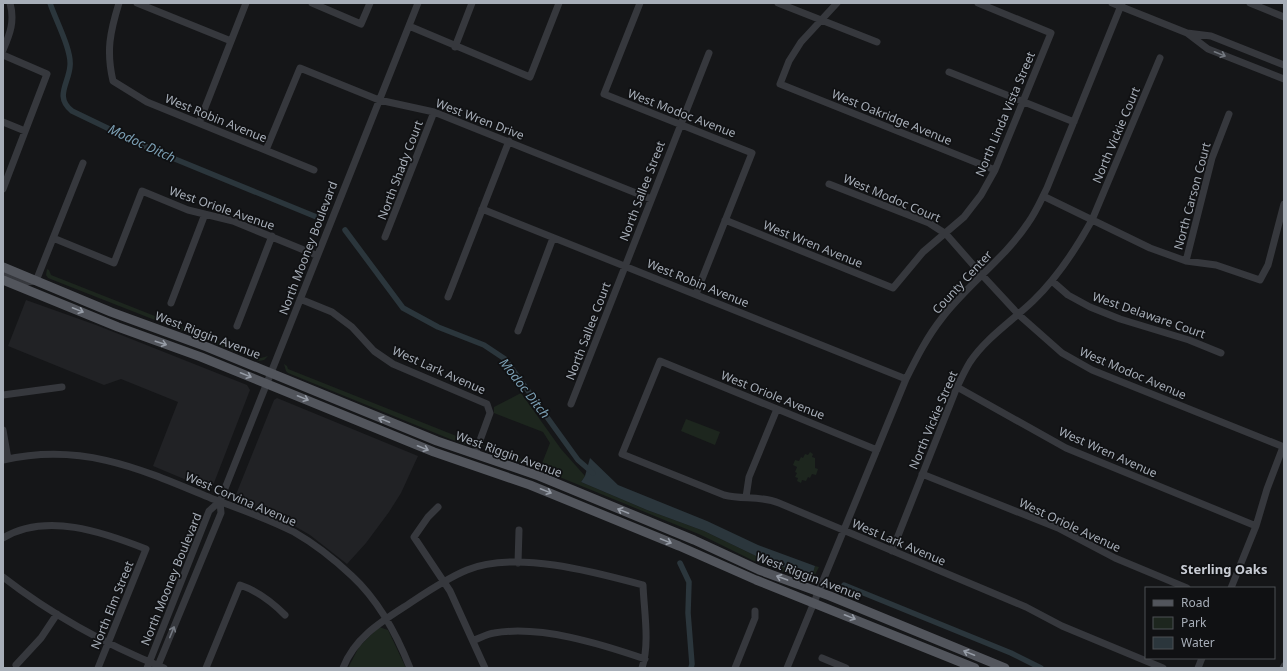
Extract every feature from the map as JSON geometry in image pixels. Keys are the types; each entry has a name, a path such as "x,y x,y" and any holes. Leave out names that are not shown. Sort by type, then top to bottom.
{"main road":[{"name":"West Riggin Avenue","path":"3,267 77,298 207,346 437,441 539,476 694,540 759,570 818,592 1005,668"},
{"name":"West Riggin Avenue","path":"3,280 118,327 267,383 434,452 530,485 679,546 744,576 975,668"},
{"path":"43,296 47,292 71,300 77,298"},
{"path":"975,668 981,666 990,668"}],"street":[{"path":"3,50 12,25 13,16 10,3"},
{"name":"West Robin Avenue","path":"119,3 110,32 108,62 112,81 147,102 314,170"},
{"path":"137,3 231,41"},
{"path":"199,123 246,3"},
{"path":"312,3 361,24 370,3"},
{"name":"North Mooney Boulevard","path":"148,665 209,511 220,501 316,255 418,3"},
{"path":"455,47 472,3"},
{"path":"409,26 455,47 530,77 559,3"},
{"name":"West Modoc Avenue","path":"640,3 604,94 752,152 725,220"},
{"path":"778,3 877,42"},
{"path":"823,21 838,3"},
{"name":"North Linda Vista Street","path":"893,288 923,252 946,234 964,217 981,194 995,170 1051,32 978,3"},
{"path":"1112,3 1121,5 1187,33 1208,49 1284,79"},
{"path":"1250,3 1284,17"},
{"name":"County Center","path":"787,668 906,378 922,348 942,318 996,262 1028,223 1043,196 1121,5"},
{"name":"West Oakridge Avenue","path":"823,21 801,42 790,61 780,84 995,170"},
{"path":"1187,33 1211,36 1284,65"},
{"path":"680,124 709,53"},
{"path":"3,55 47,74 3,189"},
{"name":"North Vickie Court","path":"1092,220 1160,58"},
{"name":"West Wren Drive","path":"266,150 300,68 379,100 434,112 651,199"},
{"path":"949,72 1074,122"},
{"name":"North Shady Court","path":"385,237 434,112"},
{"name":"North Carson Court","path":"1186,261 1212,158 1229,114"},
{"path":"3,122 25,131"},
{"name":"North Sallee Street","path":"625,266 680,124"},
{"path":"448,297 509,141"},
{"path":"3,274 26,282 36,281 83,163"},
{"name":"West Modoc Court","path":"829,184 929,223 946,234"},
{"name":"West Oriole Avenue","path":"53,238 114,263 142,191 184,208 233,221 316,255"},
{"path":"1043,196 1150,248 1186,261 1216,266 1260,280 1268,265 1284,205"},
{"name":"West Robin Avenue","path":"482,209 906,378"},
{"path":"171,303 205,214"},
{"path":"696,294 725,220"},
{"name":"West Wren Avenue","path":"725,220 893,288"},
{"name":"North Vickie Street","path":"892,550 957,386 971,362 991,338 1033,301 1052,280 1079,243 1092,220"},
{"name":"West Modoc Avenue","path":"946,234 1018,314 1062,354 1092,370 1284,447"},
{"path":"237,326 272,236"},
{"path":"518,331 553,238"},
{"name":"North Sallee Court","path":"571,404 625,266"},
{"name":"West Delaware Court","path":"1052,280 1068,295 1090,307 1120,319 1189,340 1221,354"},
{"name":"West Lark Avenue","path":"300,298 337,316 352,327 374,351 393,364 482,401 490,408 490,413 474,454"},
{"name":"West Oriole Avenue","path":"622,454 660,361 877,450"},
{"name":"West Wren Avenue","path":"957,386 1066,448 1256,526"},
{"path":"3,396 62,387"},
{"path":"746,497 749,477 777,409"},
{"path":"3,430 6,459"},
{"path":"1231,587 1256,526 1267,489 1284,447"},
{"name":"West Corvina Avenue","path":"6,459 55,454 106,459 148,472 295,533 328,555 353,577 385,619 402,647 410,668"},
{"name":"West Lark Avenue","path":"622,454 724,495 770,500 1026,607 1062,626 1163,668"},
{"name":"West Oriole Avenue","path":"922,474 1058,528 1115,558 1185,587"},
{"name":"North Mooney Boulevard","path":"160,667 221,513 220,501"},
{"path":"438,508 428,516 414,537 444,582 474,640 485,668"},
{"name":"North Elm Street","path":"3,538 13,533 32,528 66,527 100,532 146,549 98,668"},
{"path":"518,563 519,530"},
{"path":"343,668 358,642 367,632 444,582 468,570 485,565 518,563 580,569 643,585 645,659 642,668"},
{"path":"3,577 57,614 148,665 160,667"},
{"path":"206,668 240,585 251,589 272,602 285,615"},
{"path":"735,668 755,618 755,611"},
{"path":"16,665 41,638 57,614"},
{"path":"474,640 493,633 514,632 549,634 594,643 645,659"},
{"path":"822,658 846,668"}],"shaded area":[{"path":"26,300 96,325 247,385 250,390 212,488 208,489 153,466 178,402 121,379 104,385 8,346"},
{"path":"277,398 418,456 401,493 389,512 366,543 347,564 310,535 291,524 236,501 235,497 274,400"}],"green space":[{"path":"47,269 51,275 261,358 268,356 264,360 259,361 48,278 46,275"},
{"path":"284,364 288,369 474,443 468,445 450,439 288,373"},
{"path":"521,393 561,449 585,476 581,482 647,510 704,531 756,556 803,575 813,573 815,566 819,567 813,579 805,580 754,561 701,535 540,469 486,451 483,445 541,466 550,443 543,432 494,413 494,407"},
{"path":"686,419 720,432 715,445 681,431"},
{"path":"810,452 813,454 812,457 815,458 815,468 818,469 816,475 812,474 810,478 808,477 806,481 802,480 801,483 797,481 798,478 795,477 797,467 793,465 795,460 799,461 801,457 803,458 805,454 808,455"},
{"path":"379,627 388,630 406,668 348,668 359,647"}],"water":[{"path":"590,458 618,485 707,521 758,545 815,566 813,573 803,575 756,556 704,531 647,510 581,482 585,476"}],"waterway":[{"name":"Modoc Ditch","path":"50,3 63,34 70,59 69,72 63,95 67,106 72,111 153,150 319,218"},
{"name":"Modoc Ditch","path":"345,230 403,308 438,327 484,345 505,359 578,460 593,473"},
{"path":"680,563 689,582 688,613 692,664 691,668"},
{"path":"844,585 1011,653 1041,668"}],"district":[{"name":"Sterling Oaks","path":"1224,569"}]}
